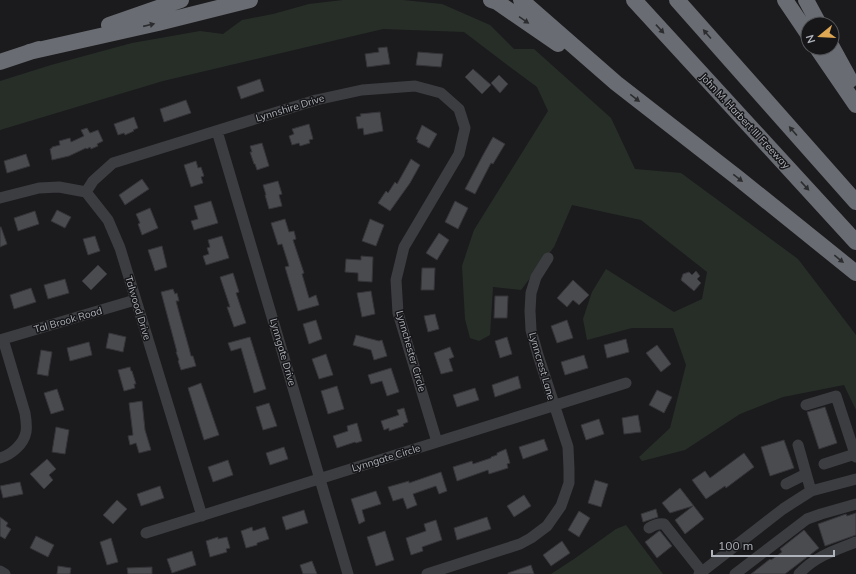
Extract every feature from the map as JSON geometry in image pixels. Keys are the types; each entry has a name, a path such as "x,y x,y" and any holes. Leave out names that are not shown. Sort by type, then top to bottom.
{"highway":[{"path":"0,62 181,0"},
{"path":"29,52 158,23 250,0"},
{"path":"491,0 497,2 616,83"},
{"path":"521,0 616,83 738,178 856,273"},
{"name":"John M. Harbert III Freeway","path":"634,0 856,242"},
{"path":"677,0 856,202"},
{"path":"785,0 800,22"},
{"path":"806,0 815,16"},
{"path":"823,56 856,104"},
{"path":"837,56 856,90"}],"street":[{"name":"Lynnshire Drive","path":"86,192 92,181 112,163 316,100 362,90 415,86 441,92 459,109 465,128 459,154"},
{"name":"Lynngate Drive","path":"217,131 348,574"},
{"name":"Lynnchester Circle","path":"438,442 398,313 396,280 404,247 459,154"},
{"path":"0,198 39,188 59,187 86,192"},
{"name":"Talwood Drive","path":"86,192 108,220 120,248 202,516"},
{"name":"Lynncrest Lane","path":"427,574 520,544 547,526 561,506 569,483 568,447 531,330 530,312 531,293 536,277 544,262 548,258"},
{"name":"Tal Brook Road","path":"1,339 135,300"},
{"path":"0,458 12,452 21,443 26,434 25,413 1,339"},
{"name":"Lynngate Circle","path":"146,533 626,383"},
{"path":"806,404 836,396 856,455 824,464"},
{"path":"798,445 811,491"},
{"path":"786,484 806,474"},
{"path":"649,528 660,523 664,524 706,572 783,509 811,491 856,479"},
{"path":"735,574 806,518 856,504"},
{"path":"799,574 805,567 822,555 856,542"},
{"path":"0,571 6,574"}],"shaded area":[{"path":"343,0 403,0 442,4 490,25 514,49 534,49 611,118 635,169 681,173 798,259 856,335 856,410 844,385 783,397 740,414 685,450 642,461 639,457 670,428 686,365 673,328 632,328 587,340 583,319 592,292 606,269 674,312 702,299 707,272 641,220 572,205 554,247 521,290 493,287 490,335 479,341 470,338 465,319 462,266 474,230 548,111 537,87 464,32 383,29 163,81 0,130 0,81 51,65 132,43 200,31 223,34 242,20 273,14 309,4"},
{"path":"626,525 663,574 551,574 616,529"}],"building":[{"path":"387,47 390,64 367,67 365,54 379,52 378,48"},
{"path":"418,52 443,54 441,67 416,65"},
{"path":"473,69 491,85 482,94 465,77"},
{"path":"499,75 508,84 500,93 491,83"},
{"path":"260,79 264,91 241,99 237,87"},
{"path":"186,100 191,113 164,122 160,109"},
{"path":"380,112 383,131 364,135 363,128 358,129 356,117 361,116 360,114"},
{"path":"134,117 138,128 125,135 124,133 118,135 114,124"},
{"path":"309,124 313,139 309,140 310,143 300,146 299,143 292,145 289,136 294,134 292,129"},
{"path":"422,125 437,134 429,148 417,142 418,140 416,139"},
{"path":"87,128 90,133 98,130 103,141 97,144 98,146 91,149 90,147 87,149 86,148 69,156 52,160 50,149 52,147 60,145 59,141 70,138 71,142 84,136 81,130"},
{"path":"493,137 505,144 493,164 491,163 475,194 465,189"},
{"path":"262,143 269,166 257,170 250,152 252,152 250,146"},
{"path":"26,154 30,166 7,173 4,161"},
{"path":"411,159 420,165 410,183 390,211 378,203 386,191 388,193 395,182 397,184"},
{"path":"196,161 198,168 201,167 204,176 201,177 203,183 191,187 184,165"},
{"path":"142,179 149,189 125,205 119,195"},
{"path":"278,181 282,194 279,195 282,206 269,209 263,185"},
{"path":"211,201 218,223 194,230 191,221 198,219 194,206"},
{"path":"455,201 468,208 458,229 445,222"},
{"path":"150,208 158,228 142,235 138,224 140,223 136,214"},
{"path":"57,210 71,217 65,228 51,221"},
{"path":"35,211 39,224 18,231 14,218"},
{"path":"285,219 289,232 294,231 296,239 293,240 304,273 302,274 309,298 316,295 319,305 298,311 285,267 289,266 282,244 278,245 271,223"},
{"path":"370,219 384,225 376,246 362,241"},
{"path":"0,227 7,244 0,247"},
{"path":"439,233 449,240 437,260 426,253"},
{"path":"95,236 100,251 88,255 83,239"},
{"path":"222,236 229,258 206,265 203,256 209,254 207,248 210,247 208,240"},
{"path":"162,246 167,267 155,271 148,250"},
{"path":"361,256 373,257 372,282 358,281 358,273 345,272 346,259 361,260"},
{"path":"98,265 107,274 91,290 82,281"},
{"path":"422,268 435,268 434,290 421,290"},
{"path":"696,271 700,276 697,279 701,283 694,291 681,280 683,274 689,272 692,275"},
{"path":"233,273 239,292 236,293 246,323 234,327 227,307 230,307 220,277"},
{"path":"65,279 69,293 48,299 44,285"},
{"path":"573,280 589,295 579,305 573,300 567,307 557,298"},
{"path":"31,288 36,302 14,309 10,295"},
{"path":"173,289 175,294 177,293 179,301 176,301 191,356 193,356 196,366 181,370 161,292"},
{"path":"371,291 375,314 362,317 357,293"},
{"path":"495,296 508,296 507,318 494,318"},
{"path":"435,314 439,329 428,332 424,316"},
{"path":"316,320 322,339 309,344 303,324"},
{"path":"567,320 573,338 557,343 551,326"},
{"path":"109,333 126,337 123,352 106,348"},
{"path":"356,335 379,341 382,340 387,356 374,360 371,350 353,345"},
{"path":"250,337 266,389 254,393 241,348 231,351 228,343"},
{"path":"507,337 512,354 500,358 495,341"},
{"path":"626,339 629,352 607,358 604,345"},
{"path":"89,342 92,355 70,361 67,348"},
{"path":"657,345 671,364 661,372 646,353"},
{"path":"450,347 454,357 449,359 453,371 441,374 434,353"},
{"path":"41,350 52,352 48,376 37,374"},
{"path":"326,354 333,375 319,379 312,359"},
{"path":"584,355 588,368 565,375 561,362"},
{"path":"130,367 136,384 134,384 135,388 124,391 118,370"},
{"path":"391,368 399,392 387,396 382,381 371,384 368,375"},
{"path":"518,376 521,388 495,397 492,385"},
{"path":"201,383 219,435 204,440 188,388"},
{"path":"337,386 344,409 328,414 321,391"},
{"path":"475,388 479,400 457,407 453,395"},
{"path":"57,389 64,410 51,414 44,393"},
{"path":"657,390 672,397 664,413 649,405"},
{"path":"142,401 145,430 151,450 139,453 136,443 130,445 128,436 133,435 129,403"},
{"path":"269,403 277,426 263,430 256,407"},
{"path":"825,407 837,443 819,449 807,412"},
{"path":"404,408 408,422 403,424 404,426 389,431 389,428 384,430 381,421 399,415 397,410"},
{"path":"638,415 641,432 624,434 622,418"},
{"path":"599,419 604,434 586,440 581,425"},
{"path":"357,423 362,441 337,448 333,436 348,431 347,426"},
{"path":"56,427 69,430 65,454 52,452"},
{"path":"544,439 548,450 523,459 519,447"},
{"path":"784,440 794,468 770,476 761,447"},
{"path":"284,447 288,459 270,465 266,453"},
{"path":"506,449 510,463 507,464 508,468 489,474 488,470 457,481 453,467 472,461 473,464 491,458 497,455 497,453"},
{"path":"744,453 754,467 726,488 725,486 706,499 692,480 705,471 710,478"},
{"path":"47,459 56,469 49,475 53,480 44,489 30,474"},
{"path":"228,460 233,475 213,482 208,467"},
{"path":"441,472 447,491 439,494 436,486 413,494 417,505 407,509 403,498 393,501 388,487 409,481 409,483"},
{"path":"595,480 608,484 601,507 588,503"},
{"path":"20,482 23,494 3,498 0,486"},
{"path":"160,486 164,498 141,506 137,494"},
{"path":"680,488 704,519 685,534 675,520 693,506 670,513 662,503"},
{"path":"376,491 381,504 362,510 365,521 359,524 351,499"},
{"path":"524,495 531,506 514,517 507,506"},
{"path":"117,500 127,509 113,524 103,515"},
{"path":"656,509 658,517 643,522 641,514"},
{"path":"304,510 308,523 286,530 282,517"},
{"path":"579,511 590,518 579,537 568,530"},
{"path":"856,513 856,535 825,546 818,524 846,514 847,516"},
{"path":"0,517 8,523 6,526 11,529 5,539 0,536"},
{"path":"487,517 491,529 457,540 454,528"},
{"path":"436,520 442,540 422,547 423,551 411,555 406,538 426,531 424,524"},
{"path":"252,527 253,531 265,527 269,539 257,543 257,545 246,548 241,531"},
{"path":"804,530 819,548 785,574 751,574 770,559 771,560 782,552 780,549"},
{"path":"385,531 394,560 376,566 367,537"},
{"path":"659,531 672,546 657,558 645,542"},
{"path":"36,536 54,545 48,557 30,548"},
{"path":"218,537 218,539 227,537 230,548 226,549 227,552 210,557 206,541"},
{"path":"111,538 118,562 107,565 100,542"},
{"path":"562,541 570,553 551,566 543,555"},
{"path":"192,551 196,565 172,573 167,559"},
{"path":"312,561 317,574 303,574 300,565"},
{"path":"531,565 534,574 508,574 508,573"},
{"path":"58,566 71,568 70,574 57,574"},
{"path":"152,567 152,574 128,574 127,568"}]}
